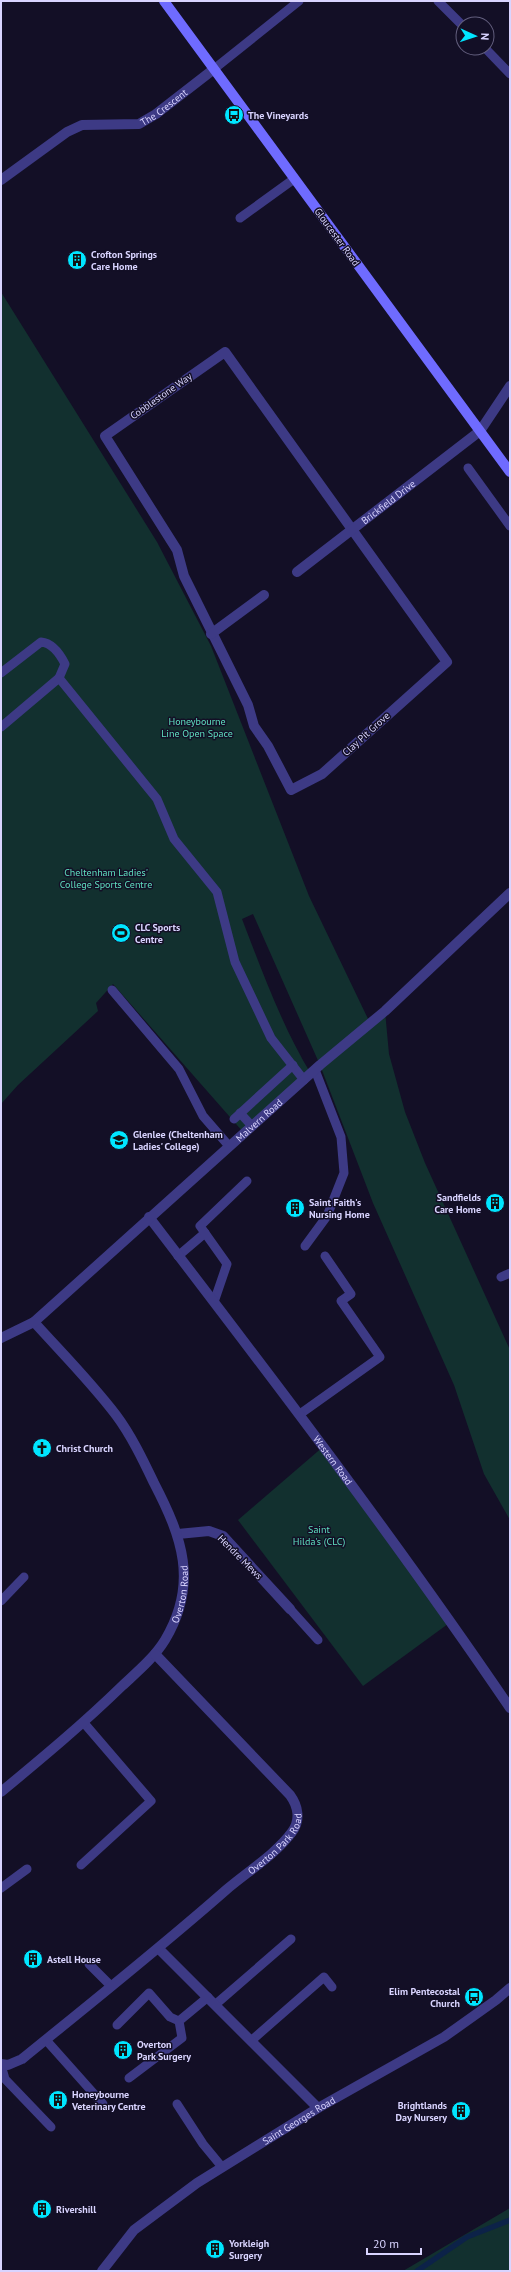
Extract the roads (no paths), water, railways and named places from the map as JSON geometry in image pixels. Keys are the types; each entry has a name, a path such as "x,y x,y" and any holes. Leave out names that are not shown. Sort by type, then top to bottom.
{"main road":[{"name":"Gloucester Road","path":"164,1 510,472"}],"street":[{"name":"The Crescent","path":"1,180 67,132 82,125 139,124 156,114 214,69"},
{"name":"Cobblestone Way","path":"211,634 184,576 177,550 105,436 225,352 352,528"},
{"path":"480,432 510,386"},
{"name":"Brickfield Drive","path":"297,572 352,528 480,432"},
{"name":"Clay Pit Grove","path":"211,634 248,705 254,726 268,746 291,790 322,774 447,662 352,528"},
{"path":"211,634 264,595"},
{"name":"Malvern Road","path":"1,1338 34,1322 229,1146 365,1027 510,893"},
{"name":"Western Road","path":"149,1218 300,1414 452,1621 510,1708"},
{"name":"Overton Road","path":"1,1792 84,1723 156,1654 172,1626 182,1595 184,1564 178,1534 141,1457 116,1416 34,1322"},
{"name":"Hendre Mews","path":"178,1534 209,1531 223,1536 290,1610"},
{"name":"Overton Park Road","path":"1,2064 8,2065 18,2061 159,1949 285,1839 293,1831 297,1822 298,1813 294,1800 290,1795 156,1654"},
{"path":"159,1949 216,2004 318,2108"},
{"name":"Saint Georges Road","path":"102,2271 134,2230 152,2215 222,2167 318,2108 444,2037 496,2000 510,1988"}],"lane":[{"path":"214,69 299,1"},
{"path":"438,1 455,18"},
{"path":"493,56 510,74"},
{"path":"240,218 294,179"},
{"path":"468,468 510,526"},
{"path":"1,674 41,642 47,642 52,646 65,664 59,678 1,727"},
{"path":"59,678 157,799 174,839 217,892 235,962 271,1038 304,1080"},
{"path":"112,990 180,1069 203,1116 229,1146"},
{"path":"252,1126 237,1116 293,1065"},
{"path":"306,1246 327,1216 344,1173 341,1137 315,1070"},
{"path":"214,1302 227,1264 200,1226 247,1181"},
{"path":"178,1256 205,1232"},
{"path":"300,1414 380,1357 341,1301 351,1294 325,1256"},
{"path":"501,1276 510,1272"},
{"path":"1,1601 24,1577"},
{"path":"290,1610 318,1640"},
{"path":"80,1865 151,1801 84,1723"},
{"path":"1,1888 27,1869"},
{"path":"216,2004 291,1939"},
{"path":"89,1964 111,1986"},
{"path":"252,2040 324,1977 332,1987"},
{"path":"117,2025 149,1993 170,2017 179,2021"},
{"path":"179,2021 208,1997"},
{"path":"129,2078 182,2038 179,2021"},
{"path":"46,2040 103,2104"},
{"path":"1,2064 5,2079 51,2127"},
{"path":"177,2104 203,2144 222,2167"}],"waterway":[{"path":"417,2271 467,2237 510,2220"}],"place":[{"name":"The Vineyards","path":"234,115"},
{"name":"Crofton Springs Care Home","path":"77,260"},
{"name":"CLC Sports Centre","path":"121,933"},
{"name":"Glenlee (Cheltenham Ladies' College)","path":"119,1140"},
{"name":"Sandfields Care Home","path":"495,1203"},
{"name":"Saint Faith's Nursing Home","path":"295,1208"},
{"name":"Christ Church","path":"42,1448"},
{"name":"Astell House","path":"33,1959"},
{"name":"Elim Pentecostal Church","path":"474,1997"},
{"name":"Overton Park Surgery","path":"123,2050"},
{"name":"Honeybourne Veterinary Centre","path":"58,2100"},
{"name":"Brightlands Day Nursery","path":"461,2111"},
{"name":"Rivershill","path":"42,2209"},
{"name":"Yorkleigh Surgery","path":"215,2249"}],"park label":[{"name":"Honeybourne Line Open Space","path":"197,726"},
{"name":"Cheltenham Ladies' College Sports Centre","path":"106,878"},
{"name":"Saint Hilda's (CLC)","path":"319,1534"}]}
